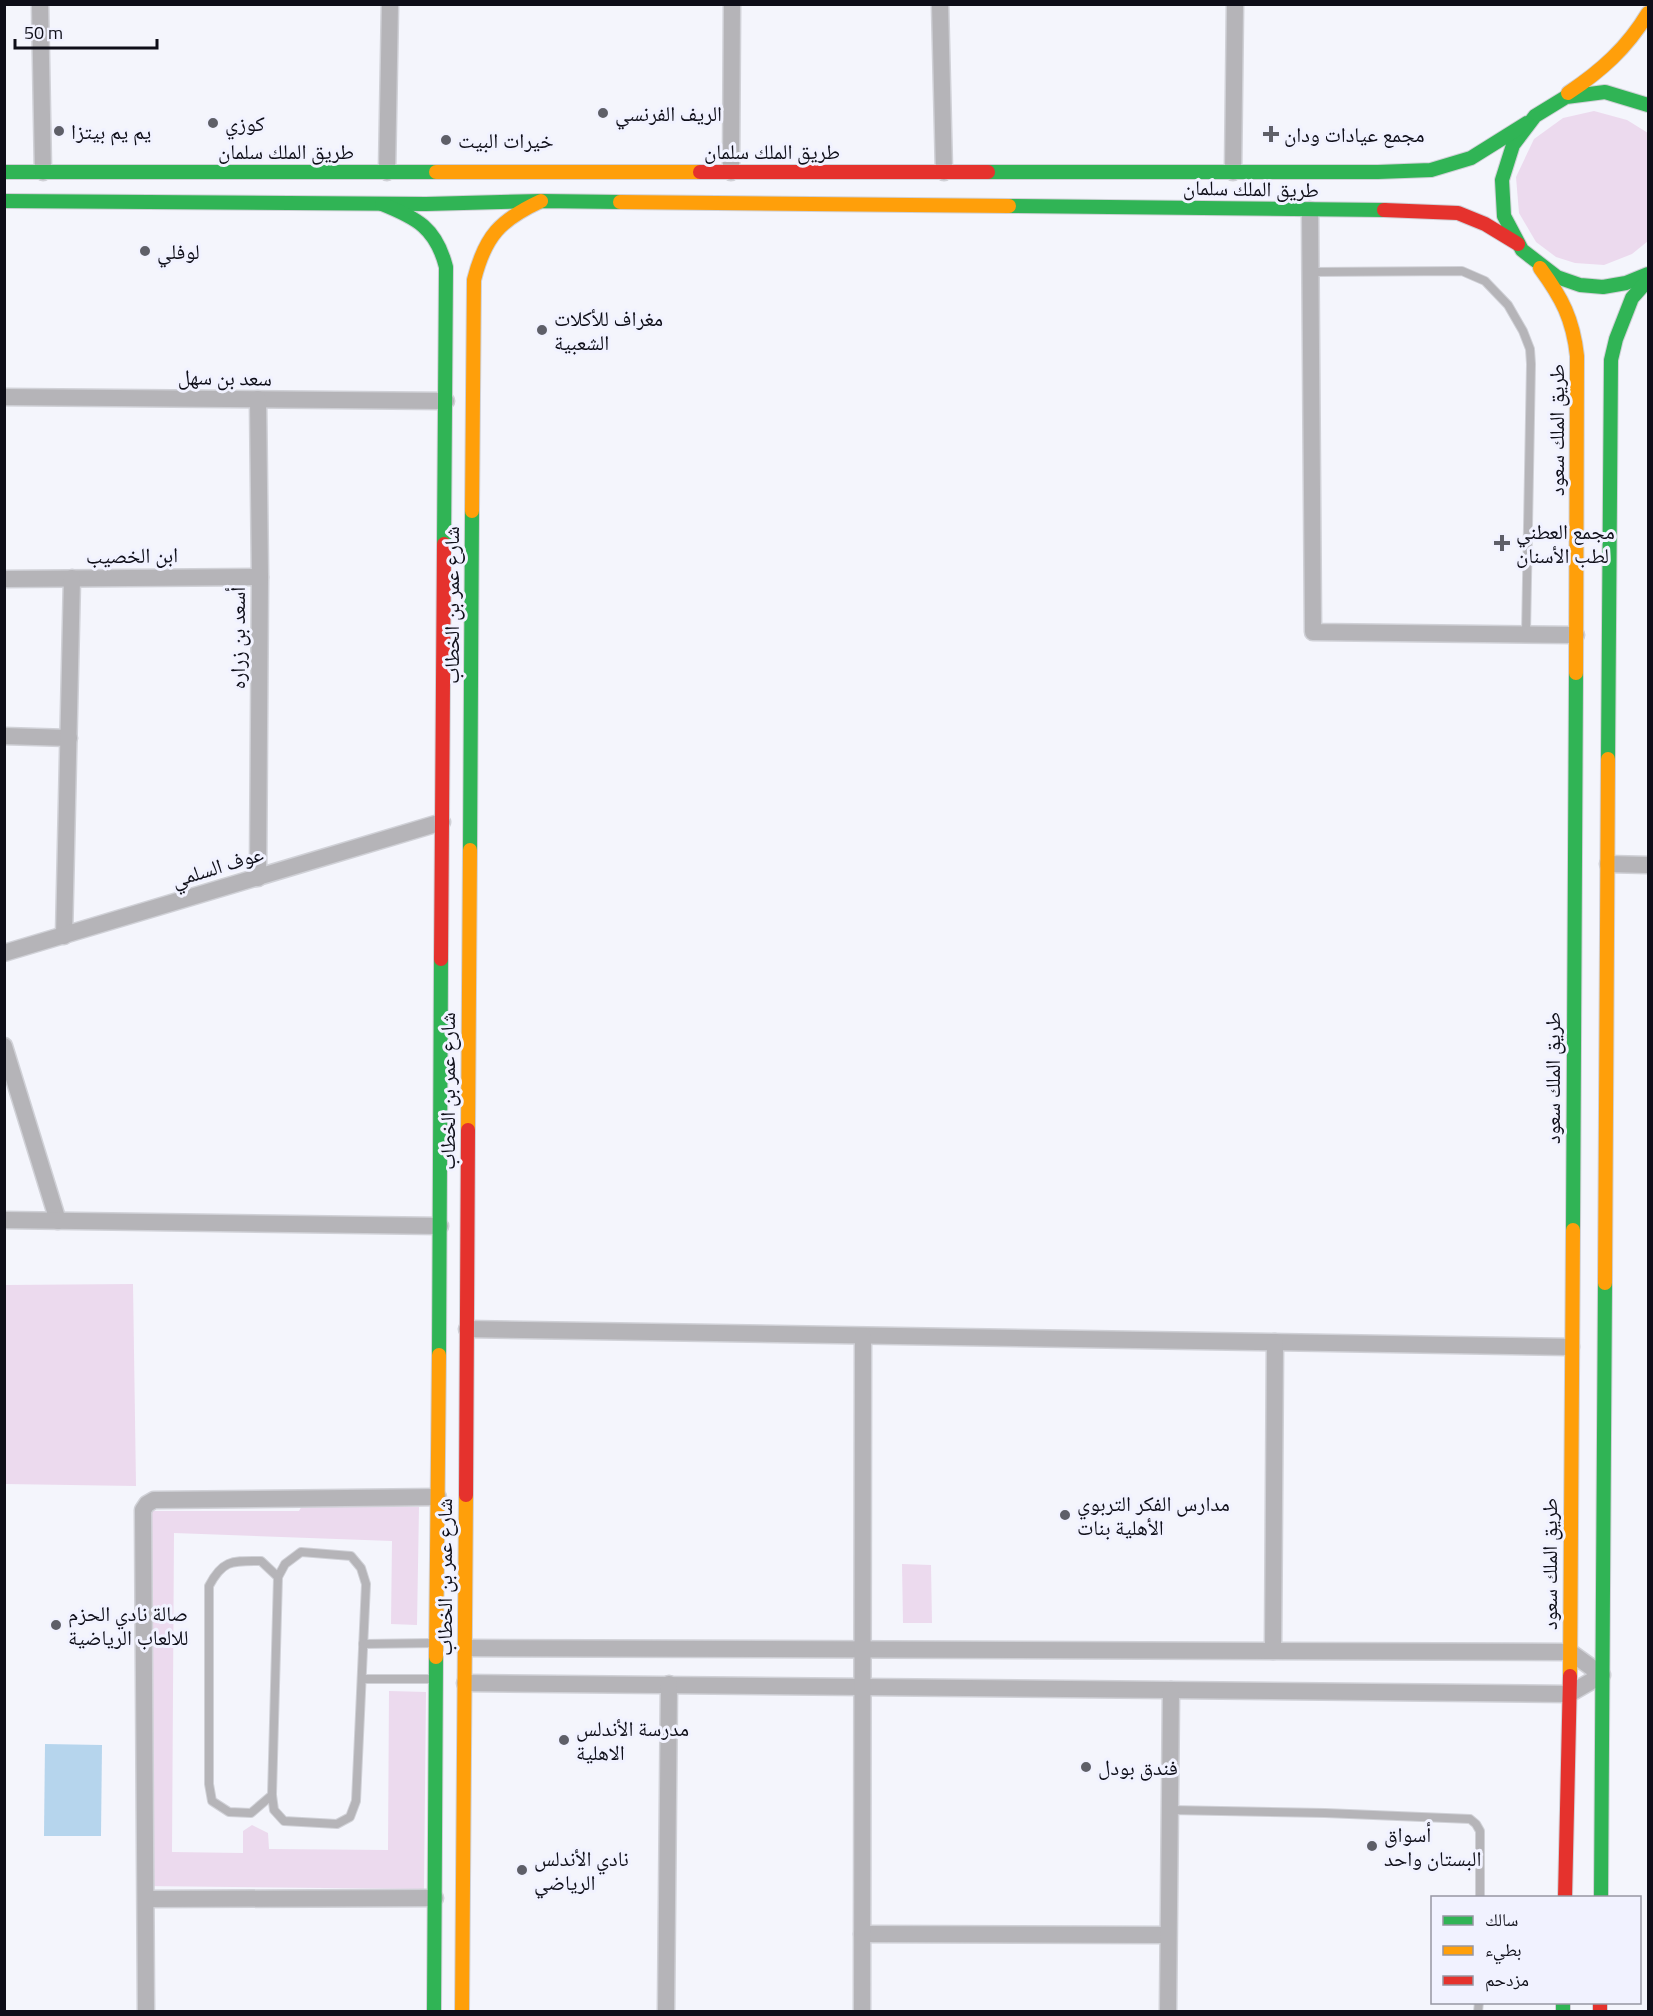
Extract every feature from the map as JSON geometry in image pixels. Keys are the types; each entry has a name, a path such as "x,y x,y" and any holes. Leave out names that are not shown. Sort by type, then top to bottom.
{"street":[{"path":"40,4 43,172"},
{"path":"387,172 390,4"},
{"path":"731,172 732,4"},
{"path":"940,4 944,172"},
{"path":"1233,172 1234,4"},
{"path":"1648,13 1640,28 1616,58 1527,123 1509,150 1501,182 1504,214 1518,244 1540,268 1569,283 1602,288 1634,282 1648,274"},
{"path":"1553,103 1584,93 1616,93 1648,105"},
{"name":"طريق الملك سلمان","path":"4,172 1378,172 1431,170 1471,158 1527,123"},
{"name":"طريق الملك سلمان","path":"4,201 382,204 541,201 1434,211 1458,213 1485,224 1518,244"},
{"name":"شارع عمر بن الخطاب","path":"462,2012 474,280 479,258 495,229 520,210 541,201"},
{"name":"شارع عمر بن الخطاب","path":"382,204 426,225 436,237 443,253 447,281 434,2012"},
{"path":"1310,210 1313,632 1576,635"},
{"name":"طريق الملك سعود","path":"1540,268 1561,296 1573,322 1577,351 1570,1652 1565,1896"},
{"path":"1601,1896 1611,360 1616,339 1632,298 1648,280"},
{"name":"سعد بن سهل","path":"4,397 446,401"},
{"name":"أسعد بن زراره","path":"258,399 260,577 258,878"},
{"name":"ابن الخصيب","path":"4,579 260,577"},
{"path":"64,936 72,578"},
{"path":"4,736 69,738"},
{"name":"عوف السلمي","path":"4,953 442,822"},
{"path":"1608,864 1648,865"},
{"path":"4,1046 58,1221"},
{"path":"4,1220 440,1226"},
{"path":"467,1329 1571,1347"},
{"path":"862,2012 863,1336"},
{"path":"1273,1651 1275,1342"},
{"path":"146,2012 143,1510 154,1500 438,1497"},
{"path":"465,1648 1570,1652 1602,1675"},
{"path":"465,1683 1569,1694 1602,1675"},
{"path":"666,2012 669,1684"},
{"path":"1167,2012 1171,1690"},
{"path":"146,1899 435,1898"},
{"path":"862,1934 1168,1935"}],"lane":[{"path":"1311,272 1462,271 1485,280 1508,305 1523,331 1530,349 1531,364 1526,634"},
{"path":"301,1552 351,1556 361,1568 366,1584 363,1644 356,1801 350,1816 337,1824 284,1821 274,1810 272,1795 278,1577 285,1564 301,1552"},
{"path":"272,1795 251,1813 229,1812 212,1802 209,1784 209,1586 218,1569 237,1561 261,1561 278,1577"},
{"path":"363,1644 436,1643"},
{"path":"362,1678 436,1679"},
{"path":"1170,1810 1336,1813 1470,1819 1480,1831 1479,1896"}],"shaded area":[{"path":"1594,111 1627,120 1648,133 1648,241 1632,254 1604,265 1575,263 1556,257 1536,242 1519,213 1516,177 1534,139 1563,118"},
{"path":"133,1284 136,1486 5,1484 5,1285"},
{"path":"303,1504 419,1507 417,1625 391,1624 392,1541 174,1533 172,1852 243,1853 243,1831 252,1825 268,1833 269,1849 388,1850 389,1691 426,1692 424,1889 143,1886 145,1511 299,1511"},
{"path":"902,1564 931,1565 932,1623 903,1623"}],"water":[{"path":"45,1744 102,1745 101,1836 44,1836"}],"traffic: fast":[{"path":"1648,105 1605,92 1566,97 1535,116 1513,145 1502,180 1504,216 1522,250 1557,277 1580,285 1603,287 1626,283 1648,274"},
{"path":"988,172 1431,170 1471,158 1527,123"},
{"path":"4,172 436,172"},
{"path":"4,201 426,204 541,201 620,202"},
{"path":"382,204 405,214 423,226 437,243 446,267 444,544"},
{"path":"1009,206 1384,210"},
{"path":"1608,759 1611,360 1616,339 1632,298 1648,280"},
{"path":"470,850 472,511"},
{"path":"1573,1230 1576,673"},
{"path":"439,1355 441,959"},
{"path":"1601,1896 1605,1283"},
{"path":"434,2012 436,1657"},
{"path":"1563,2004 1563,2012"}],"traffic: slow":[{"path":"1568,93 1612,58 1640,26 1648,13"},
{"path":"436,172 700,172"},
{"path":"472,511 474,280 483,252 496,231 515,215 541,201"},
{"path":"620,202 1009,206"},
{"path":"1540,268 1565,309 1573,331 1577,356 1576,673"},
{"path":"1605,1283 1608,759"},
{"path":"468,1130 470,850"},
{"path":"1570,1676 1573,1230"},
{"path":"436,1657 439,1355"},
{"path":"462,2012 466,1495"}],"traffic: jam":[{"path":"700,172 988,172"},
{"path":"1384,210 1458,213 1485,224 1518,244"},
{"path":"441,959 444,544"},
{"path":"466,1495 468,1130"},
{"path":"1565,1896 1570,1676"},
{"path":"1600,2004 1600,2012"}],"place":[{"name":"الريف الفرنسي","path":"603,113"},
{"name":"كوزي","path":"213,123"},
{"name":"يم يم بيتزا","path":"59,131"},
{"name":"مجمع عيادات ودان","path":"1271,134"},
{"name":"خيرات البيت","path":"446,140"},
{"name":"لوفلي","path":"145,251"},
{"name":"مغراف للأكلات الشعبية","path":"542,330"},
{"name":"مجمع العطني لطب الأسنان","path":"1502,543"},
{"name":"مدارس الفكر التربوي الأهلية بنات","path":"1065,1515"},
{"name":"صالة نادي الحزم للالعاب الرياضية","path":"56,1625"},
{"name":"مدرسة الأندلس الاهلية","path":"564,1740"},
{"name":"فندق بودل","path":"1086,1767"},
{"name":"أسواق البستان واحد","path":"1372,1846"},
{"name":"نادي الأندلس الرياضي","path":"522,1870"}]}
